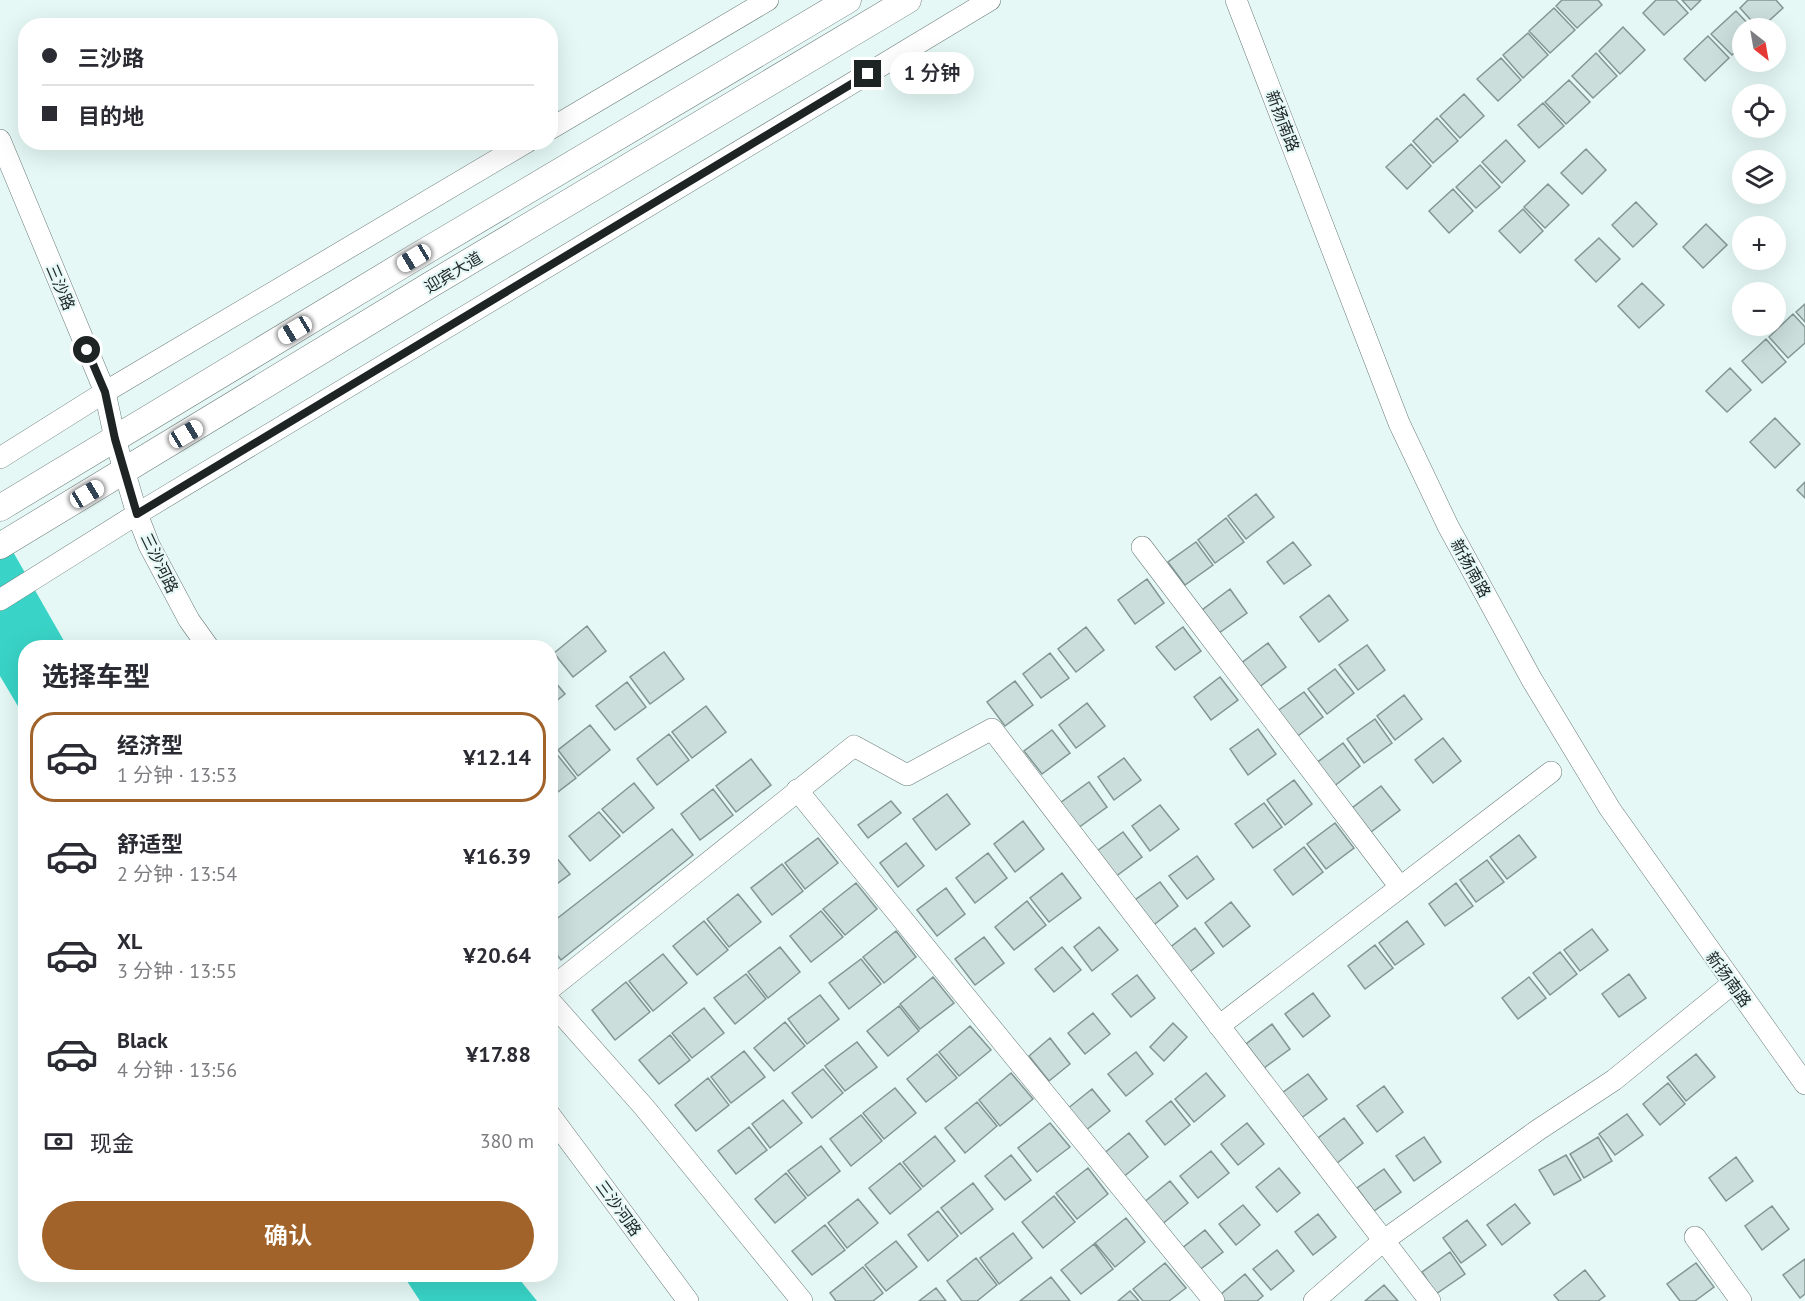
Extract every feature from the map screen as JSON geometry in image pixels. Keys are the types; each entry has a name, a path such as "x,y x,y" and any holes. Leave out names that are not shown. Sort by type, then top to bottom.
{"main road":[{"name":"迎宾大道","path":"7,503 848,0"},
{"name":"迎宾大道","path":"0,546 430,285 908,0"},
{"path":"414,258 430,285"}],"street":[{"path":"558,124 768,0"},
{"path":"0,600 137,514 990,0"},
{"name":"新扬南路","path":"1236,0 1399,423 1448,526 1532,680 1611,809 1732,984 1805,1084"},
{"name":"三沙路","path":"0,140 105,392 115,439 125,471"},
{"path":"0,458 105,392 513,150"},
{"name":"三沙河路","path":"125,471 137,514 149,545 189,620 203,640"},
{"path":"1142,547 1400,887"},
{"path":"558,984 854,746 907,775 992,729 1430,1301"},
{"path":"1219,1026 1551,772"},
{"path":"798,790 1214,1301"},
{"path":"1314,1301 1383,1241 1538,1130 1614,1080 1732,984"},
{"path":"558,1009 644,1107 802,1301"},
{"name":"三沙河路","path":"558,1126 687,1301"},
{"path":"1695,1237 1741,1301"}],"water":[{"path":"0,529 63,640 18,640 18,706 0,676"},
{"path":"408,1282 522,1282 537,1301 420,1301"}],"building":[{"path":"1562,0 1598,0 1602,5 1577,28 1556,6"},
{"path":"1656,0 1676,0 1688,13 1664,35 1643,13"},
{"path":"1682,0 1701,0 1691,10"},
{"path":"1748,0 1776,0 1783,8 1772,18 1749,18 1740,8"},
{"path":"1554,8 1575,30 1550,53 1529,31"},
{"path":"1736,11 1743,18 1732,18 1732,55 1711,34"},
{"path":"1623,27 1645,50 1620,74 1599,51"},
{"path":"1528,33 1548,55 1523,78 1503,55"},
{"path":"1708,36 1729,58 1705,81 1684,59"},
{"path":"1596,53 1617,76 1593,98 1572,76"},
{"path":"1501,58 1521,80 1498,101 1477,79"},
{"path":"1569,80 1590,102 1566,124 1545,102"},
{"path":"1464,94 1484,116 1460,138 1440,116"},
{"path":"1543,103 1564,126 1539,148 1518,125"},
{"path":"1437,118 1458,141 1433,163 1413,141"},
{"path":"1506,140 1525,161 1502,183 1482,162"},
{"path":"1411,144 1431,166 1407,189 1386,167"},
{"path":"1586,149 1606,170 1582,194 1561,173"},
{"path":"1480,165 1500,187 1476,208 1456,187"},
{"path":"1548,184 1569,205 1545,228 1524,207"},
{"path":"1453,189 1473,211 1449,233 1429,211"},
{"path":"1636,202 1657,224 1633,247 1612,225"},
{"path":"1523,209 1543,231 1520,253 1499,231"},
{"path":"1706,224 1727,245 1703,268 1683,247"},
{"path":"1599,238 1620,259 1596,282 1575,260"},
{"path":"1642,283 1664,305 1639,328 1618,306"},
{"path":"1805,304 1805,322 1796,312"},
{"path":"1793,314 1805,327 1805,343 1788,358 1769,337 1786,336 1786,321"},
{"path":"1766,339 1786,362 1762,383 1742,361"},
{"path":"1730,368 1751,390 1727,412 1706,391"},
{"path":"1775,418 1800,444 1775,468 1750,442"},
{"path":"1805,482 1805,498 1797,490"},
{"path":"1256,494 1274,517 1246,539 1228,516"},
{"path":"1226,518 1244,542 1215,563 1198,540"},
{"path":"1196,542 1213,565 1185,585 1168,562"},
{"path":"1293,542 1311,565 1284,584 1267,562"},
{"path":"1147,579 1164,603 1135,624 1118,600"},
{"path":"1230,589 1247,613 1219,633 1202,610"},
{"path":"1329,595 1348,620 1319,642 1300,617"},
{"path":"587,626 606,651 573,677 558,658 558,650"},
{"path":"1086,627 1104,650 1076,672 1058,649"},
{"path":"1183,627 1201,651 1175,670 1156,647"},
{"path":"1268,643 1286,667 1258,688 1240,664"},
{"path":"1367,645 1385,670 1358,690 1339,665"},
{"path":"664,652 684,679 650,704 630,677"},
{"path":"1050,653 1069,678 1041,698 1023,674"},
{"path":"1335,669 1354,693 1327,714 1308,689"},
{"path":"1220,677 1238,700 1211,720 1194,697"},
{"path":"1015,681 1033,705 1005,726 987,702"},
{"path":"627,682 646,707 615,730 596,706"},
{"path":"558,686 565,694 558,700"},
{"path":"1304,692 1323,717 1295,738 1276,712"},
{"path":"1404,695 1422,719 1395,740 1377,716"},
{"path":"1087,703 1105,726 1076,748 1059,725"},
{"path":"706,706 726,732 692,758 672,732"},
{"path":"1375,719 1392,743 1364,763 1347,739"},
{"path":"590,725 610,750 578,776 558,750"},
{"path":"1258,729 1276,754 1248,775 1230,749"},
{"path":"1052,730 1070,753 1042,774 1024,751"},
{"path":"669,734 689,760 657,785 637,759"},
{"path":"1443,738 1461,761 1433,783 1415,760"},
{"path":"1343,743 1360,766 1333,787 1315,764"},
{"path":"558,756 576,778 558,792"},
{"path":"1124,758 1141,780 1114,800 1098,777"},
{"path":"751,759 771,785 736,812 716,786"},
{"path":"1294,780 1312,804 1285,825 1267,800"},
{"path":"1089,782 1107,807 1078,828 1060,803"},
{"path":"634,783 654,808 623,833 602,809"},
{"path":"1381,786 1400,810 1371,832 1352,808"},
{"path":"713,789 733,815 700,840 681,814"},
{"path":"947,794 970,824 936,850 913,819"},
{"path":"891,801 901,813 868,838 858,825"},
{"path":"1264,803 1282,827 1253,848 1235,824"},
{"path":"1160,805 1179,829 1150,851 1132,826"},
{"path":"599,812 620,836 590,861 569,836"},
{"path":"1023,821 1044,849 1015,872 994,844"},
{"path":"1335,823 1354,848 1326,869 1307,844"},
{"path":"672,829 693,855 561,960 558,956 558,918"},
{"path":"1123,832 1142,857 1115,877 1097,851"},
{"path":"1519,835 1536,857 1507,879 1490,857"},
{"path":"818,838 838,863 805,889 785,863"},
{"path":"906,843 924,866 898,887 880,863"},
{"path":"1304,847 1323,872 1293,895 1274,870"},
{"path":"988,853 1007,878 975,903 956,878"},
{"path":"1197,856 1214,879 1187,899 1169,876"},
{"path":"558,860 570,874 558,883"},
{"path":"1487,860 1504,882 1476,902 1460,880"},
{"path":"782,864 803,891 772,915 751,888"},
{"path":"1062,873 1081,898 1049,922 1030,898"},
{"path":"1160,882 1178,906 1151,927 1132,902"},
{"path":"856,883 877,909 845,935 823,909"},
{"path":"1456,883 1473,906 1445,926 1429,904"},
{"path":"946,888 965,914 937,936 917,910"},
{"path":"738,894 761,922 729,947 707,919"},
{"path":"1027,901 1046,925 1014,950 995,927"},
{"path":"1231,902 1250,926 1223,947 1205,923"},
{"path":"821,911 843,937 811,962 790,936"},
{"path":"704,921 728,950 697,975 673,946"},
{"path":"1407,921 1424,944 1395,965 1379,943"},
{"path":"1099,927 1118,950 1092,971 1074,947"},
{"path":"1195,928 1214,953 1187,974 1168,949"},
{"path":"1592,929 1608,950 1580,971 1564,950"},
{"path":"896,931 916,957 884,983 863,957"},
{"path":"984,937 1004,963 975,985 955,959"},
{"path":"1375,945 1393,968 1365,989 1348,966"},
{"path":"780,947 800,972 768,998 748,972"},
{"path":"1062,947 1081,970 1054,992 1035,969"},
{"path":"1560,952 1577,974 1550,995 1533,973"},
{"path":"663,954 687,983 653,1011 629,981"},
{"path":"861,959 881,984 849,1009 829,983"},
{"path":"746,974 766,999 735,1024 714,998"},
{"path":"1629,974 1646,998 1619,1017 1602,994"},
{"path":"1137,975 1155,998 1131,1017 1112,994"},
{"path":"933,977 954,1003 920,1029 900,1004"},
{"path":"1529,977 1546,998 1518,1019 1502,998"},
{"path":"626,982 650,1012 615,1040 592,1010"},
{"path":"1313,993 1330,1016 1303,1037 1285,1014"},
{"path":"820,995 839,1019 807,1044 788,1019"},
{"path":"899,1006 919,1031 888,1056 867,1031"},
{"path":"704,1008 724,1033 692,1058 672,1033"},
{"path":"1093,1013 1110,1034 1085,1054 1068,1033"},
{"path":"785,1022 805,1046 774,1071 754,1048"},
{"path":"1173,1023 1187,1037 1164,1061 1150,1047"},
{"path":"1272,1024 1290,1049 1264,1068 1246,1044"},
{"path":"970,1026 991,1050 959,1076 939,1052"},
{"path":"670,1035 690,1060 659,1084 639,1060"},
{"path":"1050,1038 1070,1064 1049,1081 1029,1056"},
{"path":"857,1042 877,1067 845,1091 825,1066"},
{"path":"744,1051 765,1077 731,1103 711,1077"},
{"path":"1136,1052 1153,1074 1126,1096 1108,1074"},
{"path":"937,1054 957,1078 926,1102 907,1079"},
{"path":"1696,1054 1715,1077 1686,1101 1667,1077"},
{"path":"823,1069 843,1093 812,1118 792,1093"},
{"path":"1011,1073 1033,1099 1000,1126 979,1100"},
{"path":"1206,1073 1225,1096 1194,1122 1175,1099"},
{"path":"1308,1074 1327,1099 1300,1119 1282,1093"},
{"path":"708,1078 729,1105 696,1131 675,1105"},
{"path":"1668,1083 1685,1104 1660,1125 1643,1104"},
{"path":"1384,1086 1403,1112 1377,1132 1357,1106"},
{"path":"895,1088 916,1113 884,1139 863,1113"},
{"path":"1092,1089 1110,1111 1085,1131 1067,1109"},
{"path":"783,1100 802,1123 770,1148 752,1124"},
{"path":"1171,1101 1190,1125 1165,1145 1146,1121"},
{"path":"977,1102 997,1126 965,1153 945,1128"},
{"path":"1627,1114 1643,1135 1615,1155 1599,1134"},
{"path":"861,1115 882,1141 851,1166 830,1139"},
{"path":"1344,1118 1363,1143 1337,1163 1318,1138"},
{"path":"1050,1123 1070,1147 1037,1172 1018,1148"},
{"path":"1247,1123 1264,1144 1238,1165 1221,1144"},
{"path":"749,1127 767,1150 736,1174 718,1151"},
{"path":"1129,1133 1148,1157 1122,1178 1103,1154"},
{"path":"935,1136 955,1161 923,1187 903,1162"},
{"path":"1424,1137 1441,1162 1414,1181 1396,1156"},
{"path":"1598,1137 1612,1161 1584,1178 1570,1154"},
{"path":"821,1146 840,1171 808,1196 788,1171"},
{"path":"1211,1151 1229,1173 1198,1198 1180,1176"},
{"path":"1011,1155 1031,1180 1005,1200 985,1176"},
{"path":"1566,1155 1581,1180 1554,1195 1539,1170"},
{"path":"1736,1157 1753,1181 1726,1201 1709,1178"},
{"path":"900,1163 921,1189 890,1214 869,1188"},
{"path":"1088,1168 1108,1194 1077,1219 1056,1193"},
{"path":"1279,1168 1300,1193 1277,1212 1256,1187"},
{"path":"1384,1169 1401,1192 1374,1211 1357,1188"},
{"path":"786,1173 806,1198 775,1223 755,1199"},
{"path":"1170,1181 1188,1203 1161,1225 1143,1203"},
{"path":"973,1183 993,1209 961,1234 941,1208"},
{"path":"1054,1196 1075,1222 1043,1248 1022,1222"},
{"path":"858,1199 878,1223 847,1248 828,1223"},
{"path":"1515,1204 1530,1223 1502,1245 1487,1225"},
{"path":"1243,1205 1260,1225 1236,1245 1219,1224"},
{"path":"1772,1206 1789,1229 1762,1250 1745,1226"},
{"path":"938,1211 958,1236 928,1261 908,1235"},
{"path":"1318,1214 1336,1237 1313,1255 1295,1232"},
{"path":"1126,1218 1145,1242 1115,1267 1095,1243"},
{"path":"1467,1220 1486,1245 1461,1263 1443,1238"},
{"path":"825,1225 845,1250 812,1275 792,1251"},
{"path":"1205,1230 1223,1252 1198,1271 1181,1249"},
{"path":"1013,1233 1032,1258 999,1284 980,1258"},
{"path":"896,1241 917,1267 886,1291 865,1265"},
{"path":"1094,1244 1113,1269 1081,1294 1061,1270"},
{"path":"1277,1250 1294,1271 1271,1290 1253,1269"},
{"path":"1450,1252 1465,1274 1436,1294 1422,1272"},
{"path":"976,1258 997,1285 977,1301 962,1301 947,1281"},
{"path":"1805,1259 1805,1294 1800,1298 1783,1275"},
{"path":"1165,1263 1186,1288 1169,1301 1143,1301 1133,1289"},
{"path":"1696,1263 1714,1287 1695,1301 1680,1301 1667,1284"},
{"path":"863,1267 883,1293 873,1301 836,1301 830,1293"},
{"path":"1585,1270 1605,1296 1598,1301 1559,1301 1554,1295"},
{"path":"1245,1274 1263,1296 1257,1301 1224,1301 1220,1295"},
{"path":"1051,1277 1070,1301 1020,1301"},
{"path":"1384,1285 1398,1301 1365,1301"},
{"path":"936,1288 946,1301 919,1301"},
{"path":"1130,1291 1139,1301 1118,1301"}],"route":[{"path":"87,350 105,392 115,439 137,514 868,74"}]}
